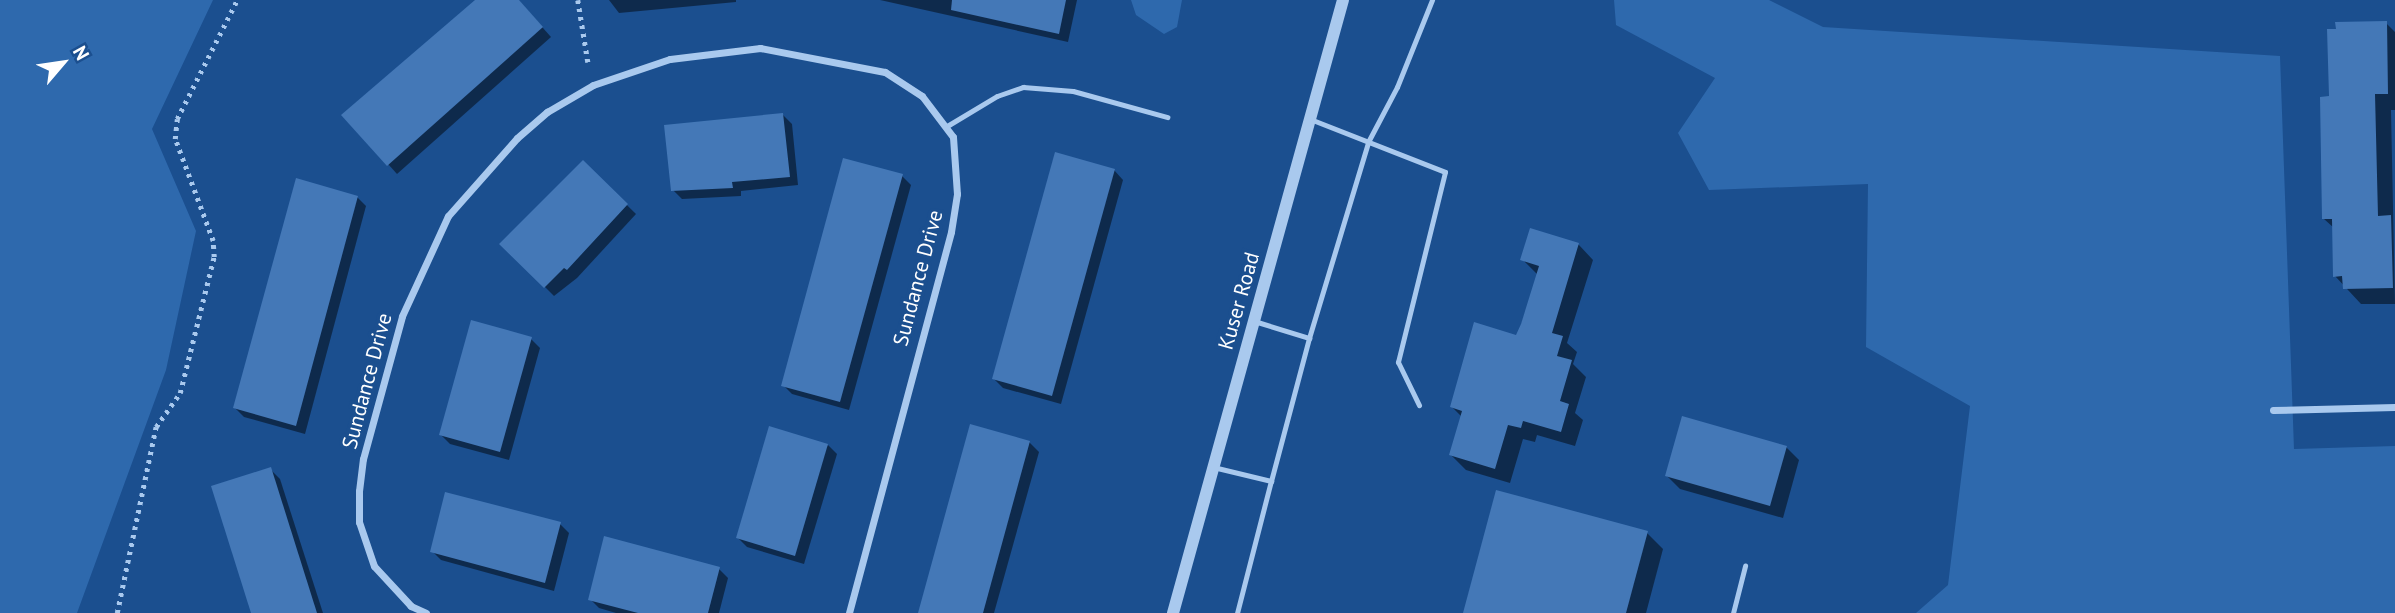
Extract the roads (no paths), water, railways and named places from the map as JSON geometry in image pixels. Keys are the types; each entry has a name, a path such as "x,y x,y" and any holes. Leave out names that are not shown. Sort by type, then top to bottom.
{"street":[{"name":"Kuser Road","path":"1173,613 1343,0"},
{"name":"Sundance Drive","path":"426,613 387,584 364,546 359,522 363,459 402,316 435,239 461,196 517,138 547,112 593,85 670,59 760,48 885,72 922,96 947,126 956,158 957,194 951,232 849,613"},
{"path":"2273,410 2395,407"}],"lane":[{"path":"1237,613 1309,338 1368,142 1397,87 1432,0"},
{"path":"947,126 997,96 1023,87 1073,91 1167,117"},
{"path":"1310,119 1445,172 1398,362 1419,405"},
{"path":"1254,321 1309,338"},
{"path":"1213,467 1271,481"},
{"path":"1733,613 1745,566"}]}
